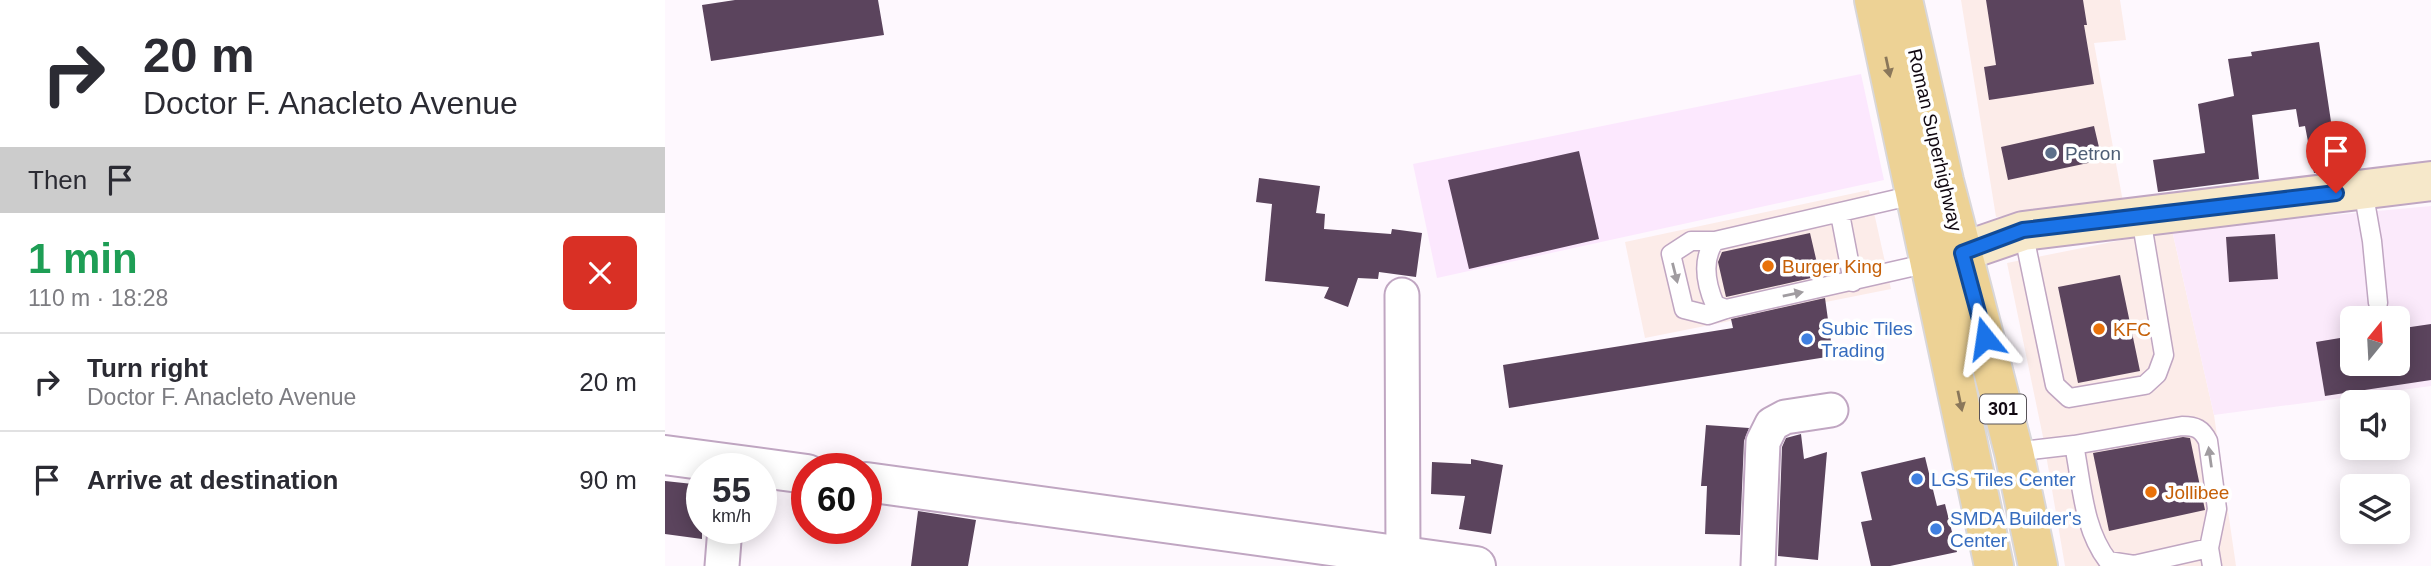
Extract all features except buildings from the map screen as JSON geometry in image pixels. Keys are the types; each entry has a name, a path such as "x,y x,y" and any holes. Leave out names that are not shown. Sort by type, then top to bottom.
{"main road":[{"name":"Roman Superhighway","path":"1874,0 1914,195 1946,258 2014,452 2038,566"},
{"name":"Roman Superhighway","path":"1903,0 1994,566"},
{"path":"1946,258 2023,230 2141,218 2431,181"}],"street":[{"path":"1402,295 1403,555"},
{"path":"1758,566 1763,442 1772,424 1785,417 1831,410"},
{"path":"665,455 686,459"},
{"path":"882,485 1335,556 1403,555 1476,566"},
{"path":"722,566 724,544"}],"lane":[{"path":"2363,190 2372,241 2378,303"},
{"path":"1914,195 1715,241 1691,241 1671,254 1684,309 1708,315 1946,258"},
{"path":"1840,214 1853,282"},
{"path":"2023,230 2056,385 2069,398 2145,385 2157,374 2164,355 2141,218"},
{"path":"1715,241 1705,264 1715,305 1726,309"},
{"path":"2014,452 2193,426 2203,432 2208,441 2217,509 2211,557 2134,565 2108,561 2097,547 2091,531 2074,445"}],"shaded area":[{"path":"1961,0 2120,0 2126,40 2094,43 2123,202 1996,217"},
{"path":"1861,74 1884,180 1437,278 1413,164"},
{"path":"1869,190 1891,289 1645,338 1625,242"},
{"path":"2431,206 2431,386 2401,390 2340,390 2340,398 2214,415 2172,230"},
{"path":"2172,230 2214,415 2236,566 2065,566 2043,437 2007,263"}],"place":[{"name":"Petron","path":"2051,153"},
{"name":"Burger King","path":"1768,266"},
{"name":"KFC","path":"2099,329"},
{"name":"Subic Tiles Trading","path":"1807,339"},
{"name":"LGS Tiles Center","path":"1917,479"},
{"name":"Jollibee","path":"2151,492"},
{"name":"SMDA Builder's Center","path":"1936,529"}],"route":[{"path":"1985,338 1962,253 2023,230 2336,193"}]}
